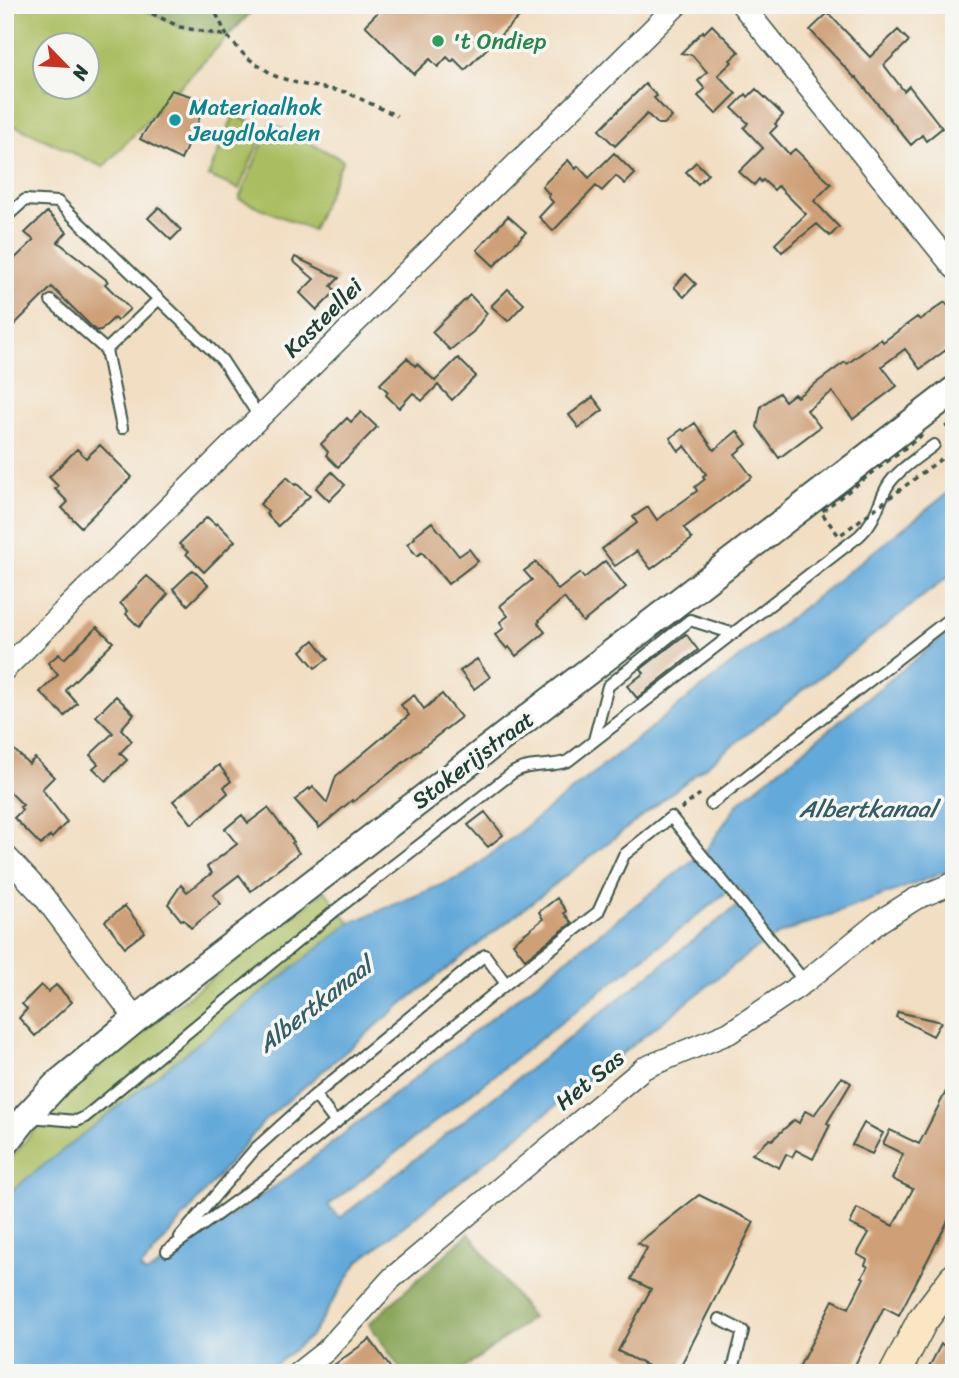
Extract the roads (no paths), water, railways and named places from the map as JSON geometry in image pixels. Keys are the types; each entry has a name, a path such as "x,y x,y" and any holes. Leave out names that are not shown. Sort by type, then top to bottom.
{"main road":[{"path":"895,1373 922,1321 954,1279"}],"street":[{"path":"742,5 954,268"},
{"name":"Kasteellei","path":"5,668 674,6"},
{"name":"Stokerijstraat","path":"5,1144 57,1084 136,1019 954,390"},
{"path":"5,855 44,897 136,1019"},
{"name":"Het Sas","path":"298,1373 326,1351 392,1278 644,1068 729,1033 805,982 880,921 915,899 954,883"}],"lane":[{"path":"5,218 25,200 58,202 222,360 260,418"},
{"path":"106,350 159,299"},
{"path":"51,301 106,350 122,428"},
{"path":"27,1116 77,1121 85,1117 336,910 511,774 524,768 568,761 868,527 888,485 934,445"},
{"path":"711,804 954,615"},
{"path":"594,740 608,686 690,620 732,633"},
{"path":"506,984 485,955 315,1095 255,1149 167,1251 270,1176 598,912 624,855 671,817 805,982"},
{"path":"315,1095 336,1123"},
{"path":"719,1319 743,1331 732,1373"}],"water":[{"name":"Albertkanaal","path":"954,488 954,572 402,1004 266,1119 140,1269 146,1274 290,1176 707,849 738,803 954,628 954,869 782,933 752,951 358,1262 311,1336 265,1373 5,1373 5,1196 350,923 465,875","holes":["736,885 747,898 340,1218 328,1206"]}],"place":[{"name":"'t Ondiep","path":"438,41"},
{"name":"Materiaalhok Jeugdlokalen","path":"175,120"}]}
